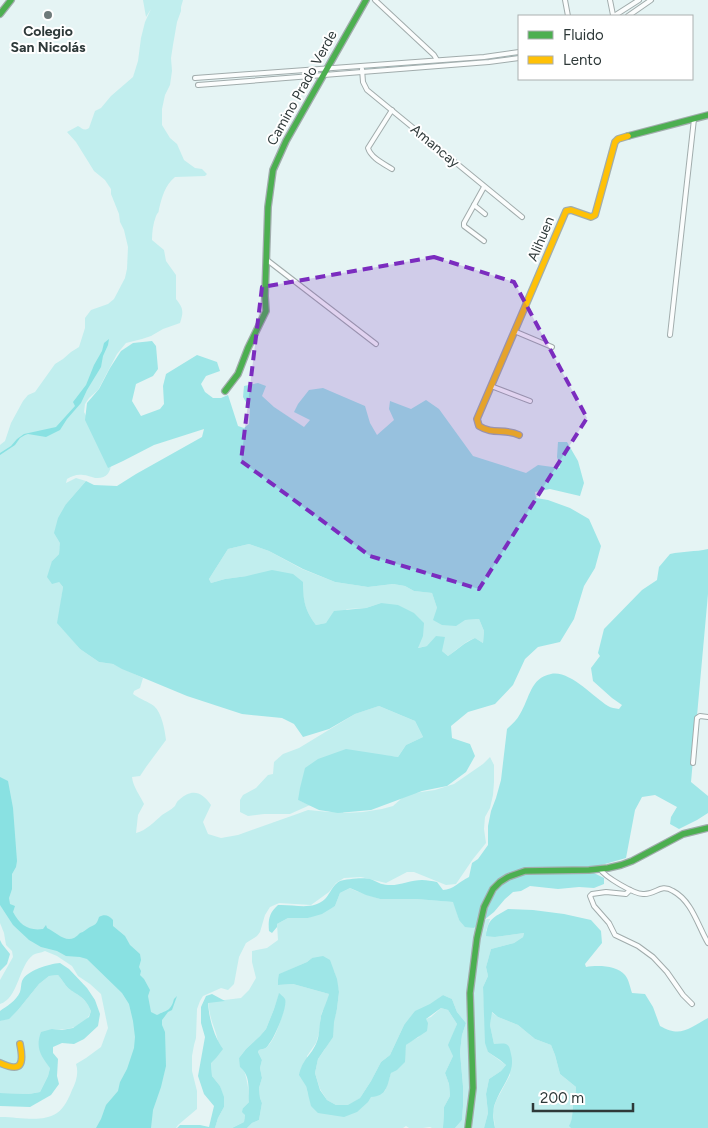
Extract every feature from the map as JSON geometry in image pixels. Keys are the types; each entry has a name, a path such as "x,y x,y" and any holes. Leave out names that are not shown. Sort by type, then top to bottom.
{"street":[{"path":"0,14 4,5 11,0"},
{"name":"Camino Prado Verde","path":"225,391 238,374 266,311 268,206 276,163 286,141 366,0"},
{"path":"375,0 434,55 437,60"},
{"path":"565,0 568,15"},
{"path":"610,0 614,15 639,0"},
{"path":"629,15 651,0"},
{"path":"195,78 495,56 518,52"},
{"path":"198,85 518,58"},
{"path":"333,59 336,68"},
{"name":"Amancay","path":"362,66 362,82 365,88 522,218"},
{"path":"266,73 266,79"},
{"path":"307,76 311,77 317,85"},
{"path":"392,110 368,148 374,157 392,169"},
{"name":"Alihuen","path":"519,435 507,430 489,431 478,424 478,417 566,211 570,210 591,218 595,215 615,142 619,138 708,116"},
{"path":"670,335 694,120"},
{"path":"484,187 464,223 464,226 484,241"},
{"path":"474,205 485,214"},
{"path":"266,260 376,344"},
{"path":"514,331 552,347"},
{"path":"491,386 530,401"},
{"path":"693,763 697,718 700,716 708,717"},
{"path":"468,1128 473,1088 470,993 477,938 484,907 493,889 508,877 521,872 533,870 589,870 614,867 626,863 678,836 708,828"},
{"path":"600,869 607,876 630,890 643,894 660,888 672,890 690,909 708,943"},
{"path":"630,890 626,894 606,892 590,896 594,906 609,923 615,935 638,946 653,957 692,1004"},
{"path":"0,1062 10,1067 20,1064 22,1059 20,1044"}],"highlighted area":[{"path":"434,257 514,282 587,418 479,589 370,556 241,461 262,287"}],"shaded area":[{"path":"143,0 183,0 171,58 170,85 165,95 162,109 162,125 170,138 177,144 184,160 195,168 202,169 207,174 205,176 175,177 164,192 154,222 152,240 164,250 166,261 176,275 176,299 182,310 180,323 151,336 126,343 117,354 98,390 85,404 84,412 111,463 111,467 107,475 102,477 95,478 79,475 67,479 66,483 76,478 86,481 66,504 59,554 52,561 59,582 63,587 58,623 80,649 99,662 113,664 143,678 140,688 134,691 133,694 154,706 163,722 166,740 140,776 132,777 135,788 144,804 138,815 136,833 150,826 175,806 184,796 192,793 204,797 211,805 203,822 208,834 221,838 238,835 308,810 329,812 340,810 344,813 382,809 393,806 402,798 414,793 435,790 454,784 490,757 494,765 493,795 490,808 485,817 486,843 456,884 446,885 414,872 407,872 386,883 361,877 344,878 311,905 279,903 270,907 265,915 260,932 246,943 239,957 234,984 228,990 221,988 203,996 200,1001 197,1009 196,1038 192,1056 192,1071 197,1091 197,1109 176,1128 0,1128 0,1117 38,1119 51,1116 60,1111 75,1084 76,1064 101,1047 108,1028 101,994 78,976 72,966 45,951 34,954 28,960 11,996 0,1004 0,980 13,957 12,951 6,945 0,923 0,445 5,441 11,423 23,401 28,395 35,392 55,364 79,347 85,328 85,318 91,310 108,304 114,299 125,278 128,247 111,189 105,180 94,171 76,142 67,132 78,126 82,129 89,128 95,111 101,108 111,96 133,77 145,22 151,9 146,17"},
{"path":"518,54 518,56 497,59 363,70 365,67"},
{"path":"109,339 101,367 81,403 60,430 46,437 25,435 15,445 0,455 0,453 24,434 56,427 75,406 73,402 86,385 104,343"},
{"path":"152,341 156,346 158,369 153,376 136,384 132,401 141,416 160,409 164,404 163,386 166,374 197,355 217,362 220,371 206,376 201,384 205,392 213,398 221,398 228,395 238,426 244,428 249,424 250,409 243,397 244,386 258,383 266,386 262,396 274,407 304,427 310,420 294,412 309,390 323,388 365,406 370,423 377,435 394,420 389,409 390,401 411,409 426,400 439,409 473,456 526,473 538,465 560,468 557,457 558,442 567,442 578,461 584,483 580,496 550,489 535,492 536,498 570,508 589,519 601,546 595,568 584,586 574,619 560,642 538,647 525,659 513,685 495,704 468,712 451,726 452,738 470,744 475,756 466,772 447,786 422,791 371,810 338,813 319,810 298,800 305,768 318,759 346,749 398,757 406,745 423,737 415,721 379,706 355,714 329,729 303,737 294,724 282,718 242,714 187,696 113,664 99,662 80,649 57,623 63,587 59,582 52,584 47,577 52,561 59,554 60,543 54,533 58,518 66,504 86,481 94,485 117,486 202,437 204,429 154,445 108,468 85,420 87,403 99,389 121,351 133,343","holes":["249,544 269,551 303,569 335,582 368,587 393,584 405,586 414,591 432,593 437,608 433,620 442,625 456,626 465,620 479,619 484,631 483,643 475,638 448,656 442,651 445,637 436,636 427,646 418,648 423,636 424,623 414,613 398,605 381,603 366,608 334,611 326,623 316,625 305,605 303,582 293,574 272,570 211,583 209,579 228,549"]},
{"path":"249,544 269,551 302,569 335,582 368,587 393,584 405,586 414,591 432,593 437,608 465,620 479,619 484,631 483,643 475,638 471,639 448,656 442,651 427,646 417,648 381,603 366,608 347,609 326,623 316,625 305,605 302,582 247,576 211,583 209,579 228,549"},
{"path":"708,549 708,594 691,782 708,796 708,813 679,829 670,824 671,817 677,807 655,795 642,797 635,810 626,858 591,868 594,873 604,878 604,884 594,888 558,889 530,886 521,891 513,892 494,912 474,928 465,927 459,920 453,902 380,899 350,888 340,893 335,906 322,914 308,918 288,918 277,924 272,933 269,931 270,917 278,905 309,906 320,903 335,884 340,881 367,878 392,885 426,880 437,882 443,890 447,890 469,877 472,863 478,859 488,845 488,826 501,780 507,729 519,716 531,689 544,676 558,674 566,676 581,685 608,706 619,709 622,705 593,681 591,668 600,656 598,653 604,629 642,590 657,580 659,567 670,554"},
{"path":"379,706 415,721 423,737 406,745 398,757 381,755 298,800 310,805 290,814 248,816 240,812 240,800 243,795 256,788 268,775 273,774 274,762 283,754 299,748 355,714"},
{"path":"0,777 8,781 13,808 17,861 12,874 12,889 9,898 10,904 15,906 13,912 19,920 25,926 33,929 43,929 46,925 47,928 63,938 71,939 95,925 99,917 108,916 113,920 113,926 125,936 130,945 140,954 140,975 150,990 148,996 151,1012 157,1015 168,1010 177,996 172,1010 162,1020 165,1032 166,1066 153,1110 151,1128 96,1128 106,1105 118,1091 134,1048 133,1021 129,1004 122,993 87,959 66,956 57,951 41,947 29,940 13,925 0,905"},
{"path":"350,888 380,899 454,902 459,920 474,928 490,919 486,931 495,937 524,933 523,937 514,943 491,949 486,967 488,976 483,987 488,1052 506,1065 489,1079 486,1094 488,1113 484,1128 455,1128 462,1120 463,1086 460,1052 466,1023 457,1012 452,999 443,995 404,1025 390,1055 381,1062 360,1098 348,1106 385,1091 391,1073 405,1053 406,1045 419,1037 426,1019 441,1008 448,1010 457,1024 453,1035 453,1056 445,1073 449,1084 450,1096 444,1107 443,1128 409,1128 406,1126 403,1128 247,1128 259,1120 262,1103 259,1088 262,1078 260,1068 262,1060 258,1052 267,1047 279,1025 285,1001 279,994 266,1029 239,1058 245,1074 249,1102 243,1108 244,1122 232,1128 215,1128 224,1107 220,1086 212,1076 211,1062 216,1057 219,1046 208,1002 241,998 249,990 256,978 252,962 252,951 267,948 278,940 277,924 288,918 308,918 335,906 340,893","holes":["312,958 334,971 339,992 337,1009 325,1049 318,1059 315,1073 320,1089 327,1100 336,1105 348,1106 328,1114 308,1094 306,1086 307,1056 316,1043 322,1012 329,994 293,984 278,985 280,974"]},
{"path":"508,909 564,914 591,920 601,931 602,943 585,964 586,967 607,966 617,969 625,975 632,993 645,994 653,1007 660,1026 667,1030 685,1030 708,1018 708,1128 571,1128 569,1126 572,1118 576,1087 560,1074 551,1045 535,1039 518,1025 498,1017 492,1012 490,1025 494,1044 506,1044 509,1047 512,1067 494,1108 495,1128 484,1128 488,1113 486,1094 489,1079 506,1065 488,1052 485,1043 483,987 488,976 486,967 491,949 514,943 523,937 524,933 495,937 486,936 488,925 492,919"},
{"path":"0,940 10,954 7,964 0,971"},
{"path":"323,956 330,960 337,979 339,992 333,1037 318,1059 315,1073 320,1090 327,1100 336,1105 348,1105 360,1098 381,1062 390,1055 404,1025 415,1011 443,995 452,999 457,1012 466,1023 460,1052 463,1086 462,1120 455,1128 443,1127 444,1107 450,1096 449,1084 445,1073 453,1056 448,1045 457,1024 448,1010 441,1008 426,1019 428,1023 427,1031 406,1045 405,1062 391,1073 386,1090 380,1095 371,1097 357,1112 344,1117 318,1113 311,1106 306,1086 299,1075 302,1065 317,1041 321,1016 329,994 293,984 278,985 278,980 279,974 312,958"},
{"path":"60,963 69,969 87,988 95,1000 100,1014 98,1026 84,1039 74,1044 62,1043 53,1047 53,1053 58,1059 57,1076 59,1084 51,1095 30,1107 0,1106 0,1093 29,1094 40,1092 50,1068 40,1052 39,1038 41,1032 52,1029 73,1028 89,1017 91,1011 86,1002 68,988 58,975 49,976 39,984 9,1019 0,1021 0,1011 16,998 22,981 28,974 39,968"},
{"path":"58,975 68,988 86,1002 91,1011 89,1016 75,1027 52,1029 50,1068 40,1092 29,1094 0,1093 0,1021 9,1018 18,1010 39,984 49,976"},
{"path":"279,993 285,999 285,1008 268,1045 258,1052 262,1060 260,1068 262,1078 259,1088 262,1103 259,1120 247,1128 232,1128 244,1122 243,1108 249,1102 246,1074 240,1067 239,1058 266,1029"},
{"path":"212,994 225,1001 208,1003 212,1027 223,1049 211,1063 212,1076 220,1086 224,1097 224,1107 215,1128 177,1128 180,1125 209,1127 214,1106 204,1094 198,1076 205,1037 201,1023 201,1007 206,996"},
{"path":"491,1012 518,1025 535,1039 551,1045 560,1074 576,1087 571,1128 495,1128 493,1111 496,1101 510,1075 502,1044 494,1044 490,1025"}],"traffic: fast":[{"path":"0,14 11,0"},
{"path":"225,391 238,374 266,311 268,207 273,170 286,141 366,0"},
{"path":"628,136 708,115"},
{"path":"468,1128 473,1088 470,993 477,938 484,907 493,889 508,877 525,871 589,870 621,865 683,834 708,828"}],"traffic: slow":[{"path":"519,435 484,429 479,426 477,419 566,211 571,210 591,217 595,215 615,142 628,136"},
{"path":"0,1063 13,1067 20,1065 22,1057 20,1044"}],"place":[{"name":"Colegio San Nicolás","path":"48,15"}]}
